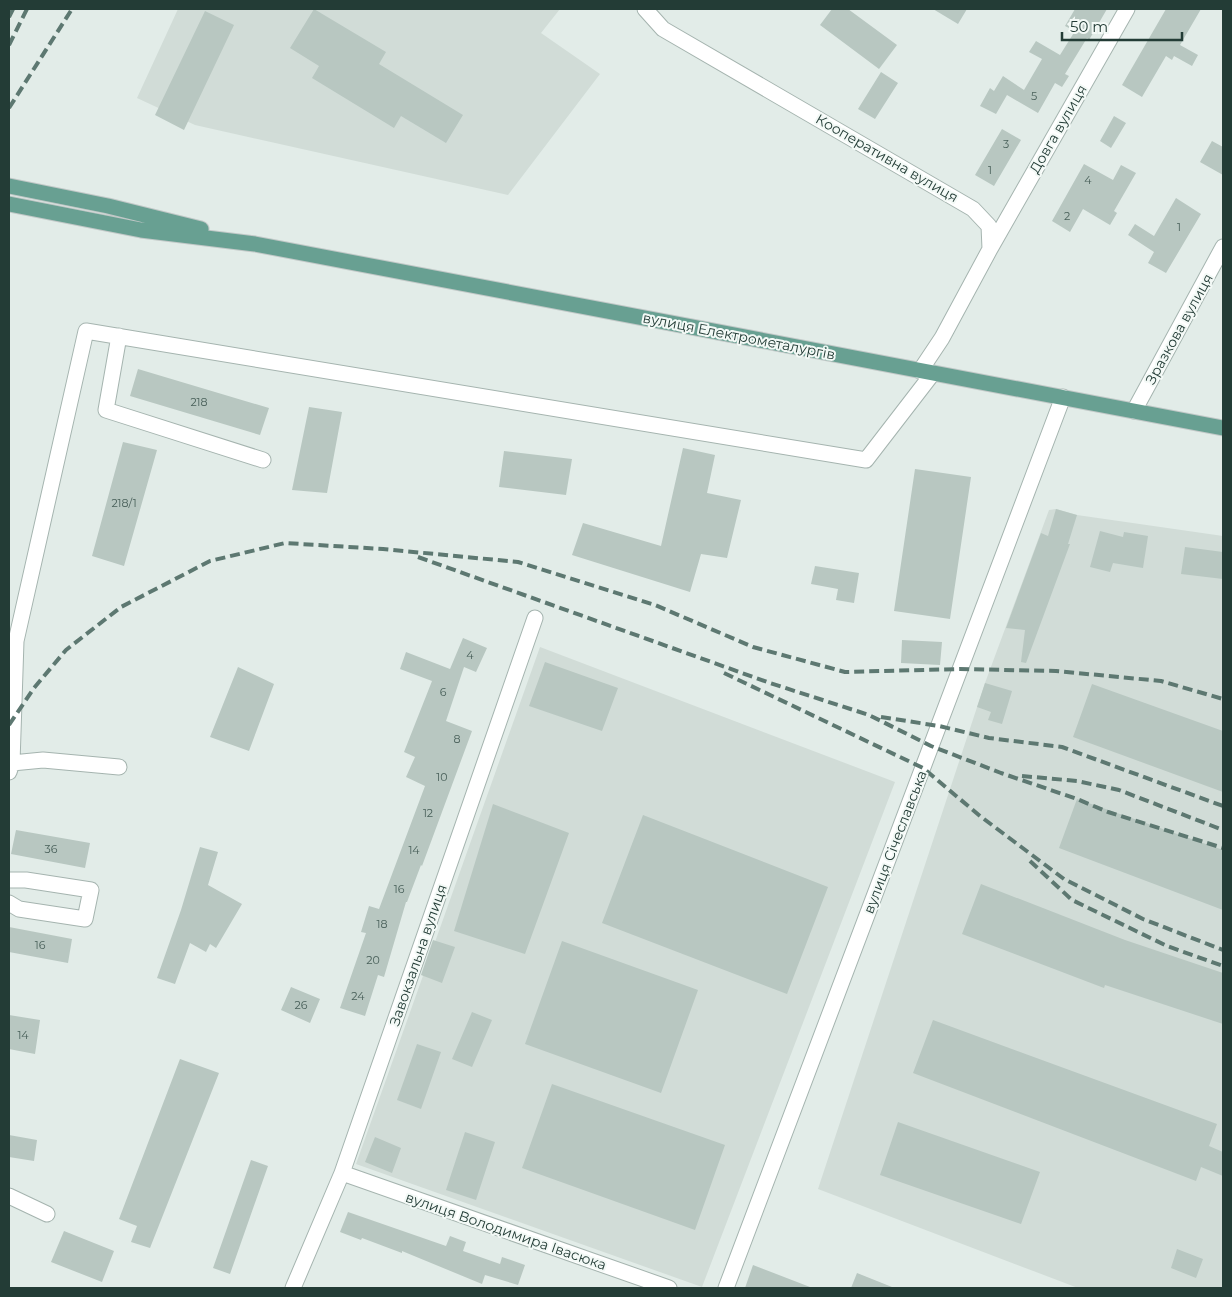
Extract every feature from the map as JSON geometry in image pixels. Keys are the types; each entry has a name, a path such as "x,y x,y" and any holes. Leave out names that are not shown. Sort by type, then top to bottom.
{"main road":[{"path":"9,186 108,206 255,244"},
{"path":"9,204 107,223 255,244"},
{"name":"вулиця Електрометалургів","path":"255,244 1223,428"}],"street":[{"name":"Кооперативна вулиця","path":"645,9 663,29 973,209 989,226 990,249"},
{"name":"Довга вулиця","path":"990,249 1126,9"},
{"name":"Зразкова вулиця","path":"1134,410 1223,247"},
{"path":"119,767 43,760 10,767 16,641 86,331 866,460 927,372 942,338 990,249"},
{"path":"119,336 106,410 263,460"},
{"name":"вулиця Січеславська","path":"726,1288 1063,397"},
{"name":"Завокзальна вулиця","path":"293,1288 342,1173 535,618"},
{"path":"9,880 26,880 91,890 85,919 19,909 9,903"},
{"name":"вулиця Володимира Івасюка","path":"342,1173 669,1288"},
{"path":"9,1196 47,1214"}],"shaded area":[{"path":"178,9 560,9 541,33 600,74 508,195 195,125 137,98"},
{"path":"1056,509 1077,515 1223,536 1223,1288 1078,1288 818,1189 985,683 1049,510"},
{"path":"540,647 895,782 702,1287 356,1164"}],"building":[{"path":"314,9 386,52 379,64 463,115 446,143 401,116 394,128 312,78 319,66 290,48"},
{"path":"832,9 848,9 897,45 879,69 820,25"},
{"path":"933,9 967,9 958,24"},
{"path":"1075,9 1107,9 1089,40 1087,38 1065,74 1069,76 1062,87 1055,83 1038,113 1007,95 996,114 980,106 990,88 994,91 1003,76 1024,90 1042,59 1029,52 1036,41 1060,55 1075,31 1065,26"},
{"path":"1166,9 1201,9 1180,45 1198,55 1192,66 1174,56 1172,60 1166,56 1142,97 1122,85"},
{"path":"205,11 234,25 184,130 155,115"},
{"path":"881,72 898,83 875,119 858,109"},
{"path":"1114,116 1126,123 1111,148 1100,141"},
{"path":"1002,129 1021,140 994,186 975,175"},
{"path":"1212,141 1223,147 1223,175 1200,162"},
{"path":"1084,164 1113,180 1121,165 1136,173 1114,211 1117,213 1110,225 1083,209 1070,232 1052,221"},
{"path":"1176,198 1201,214 1166,273 1148,263 1154,252 1128,235 1135,224 1154,236"},
{"path":"138,369 269,408 260,435 130,396"},
{"path":"309,407 342,412 327,493 292,490"},
{"path":"123,442 157,450 124,566 92,556"},
{"path":"683,448 715,455 707,493 741,500 727,558 701,554 690,592 572,555 583,523 661,546"},
{"path":"504,451 572,459 566,495 499,487"},
{"path":"915,469 971,477 950,619 894,611"},
{"path":"1056,509 1077,515 1068,544 1070,544 1026,663 1021,662 1025,630 1006,628 1041,533 1048,536"},
{"path":"1100,531 1123,537 1124,532 1148,536 1143,568 1113,563 1110,572 1090,567"},
{"path":"1185,547 1223,552 1223,579 1181,574"},
{"path":"815,566 859,573 854,603 836,600 838,589 811,584"},
{"path":"463,638 487,648 476,672 464,667 446,721 472,731 422,866 406,902 384,977 378,975 365,1016 340,1008 366,933 361,932 369,906 379,909 425,786 406,777 415,757 404,752 432,681 400,669 406,652 450,669"},
{"path":"902,640 942,642 940,665 901,663"},
{"path":"545,662 618,688 602,731 529,706"},
{"path":"238,667 274,684 249,751 210,737"},
{"path":"985,683 1012,691 1002,724 988,720 991,712 977,707"},
{"path":"1092,684 1223,731 1223,792 1073,737"},
{"path":"1077,799 1223,850 1223,910 1059,848"},
{"path":"493,804 569,833 525,954 454,931"},
{"path":"643,815 828,887 787,994 602,923"},
{"path":"16,830 90,843 85,868 11,854"},
{"path":"200,847 218,852 208,885 242,904 216,948 210,944 206,952 190,943 175,984 157,978 181,910"},
{"path":"981,884 1125,940 1223,973 1223,1024 1105,985 1104,988 962,934"},
{"path":"9,927 72,939 68,963 9,952"},
{"path":"433,940 455,947 442,983 421,975"},
{"path":"562,941 698,990 661,1093 525,1044"},
{"path":"291,987 320,999 310,1023 281,1010"},
{"path":"472,1012 492,1020 472,1067 452,1059"},
{"path":"9,1015 40,1020 35,1054 9,1049"},
{"path":"933,1020 1217,1124 1209,1146 1223,1152 1223,1176 1201,1167 1196,1181 913,1073"},
{"path":"417,1044 441,1052 421,1109 397,1100"},
{"path":"180,1059 219,1073 150,1248 131,1242 137,1226 119,1219"},
{"path":"552,1084 725,1145 695,1230 522,1168"},
{"path":"898,1122 1040,1172 1021,1224 880,1175"},
{"path":"465,1132 495,1142 476,1200 446,1190"},
{"path":"9,1135 37,1140 34,1161 9,1157"},
{"path":"375,1137 401,1148 392,1173 365,1162"},
{"path":"251,1160 268,1166 230,1274 213,1268"},
{"path":"348,1212 446,1246 450,1236 466,1242 463,1251 500,1264 502,1257 525,1265 518,1285 485,1275 482,1284 402,1251 402,1253 340,1232"},
{"path":"64,1231 114,1251 102,1282 51,1262"},
{"path":"1177,1249 1203,1259 1196,1278 1171,1268"},
{"path":"753,1265 810,1287 810,1288 745,1288"},
{"path":"857,1273 892,1287 892,1288 851,1288"}],"railway":[{"path":"9,17 13,9"},
{"path":"9,45 27,9"},
{"path":"9,108 72,9"},
{"path":"9,725 34,688 66,650 121,607 210,561 285,543 383,549 518,562 655,605 753,647 845,672 960,669 1056,671 1161,681 1223,699"},
{"path":"418,557 770,683 869,715 931,746 1108,812 1223,848"},
{"path":"724,673 923,768 980,816 1064,879 1143,919 1223,950"},
{"path":"881,717 939,726 989,738 1062,747 1223,806"},
{"path":"1022,776 1077,781 1119,790 1223,830"},
{"path":"1030,861 1072,900 1167,946 1223,966"}]}
